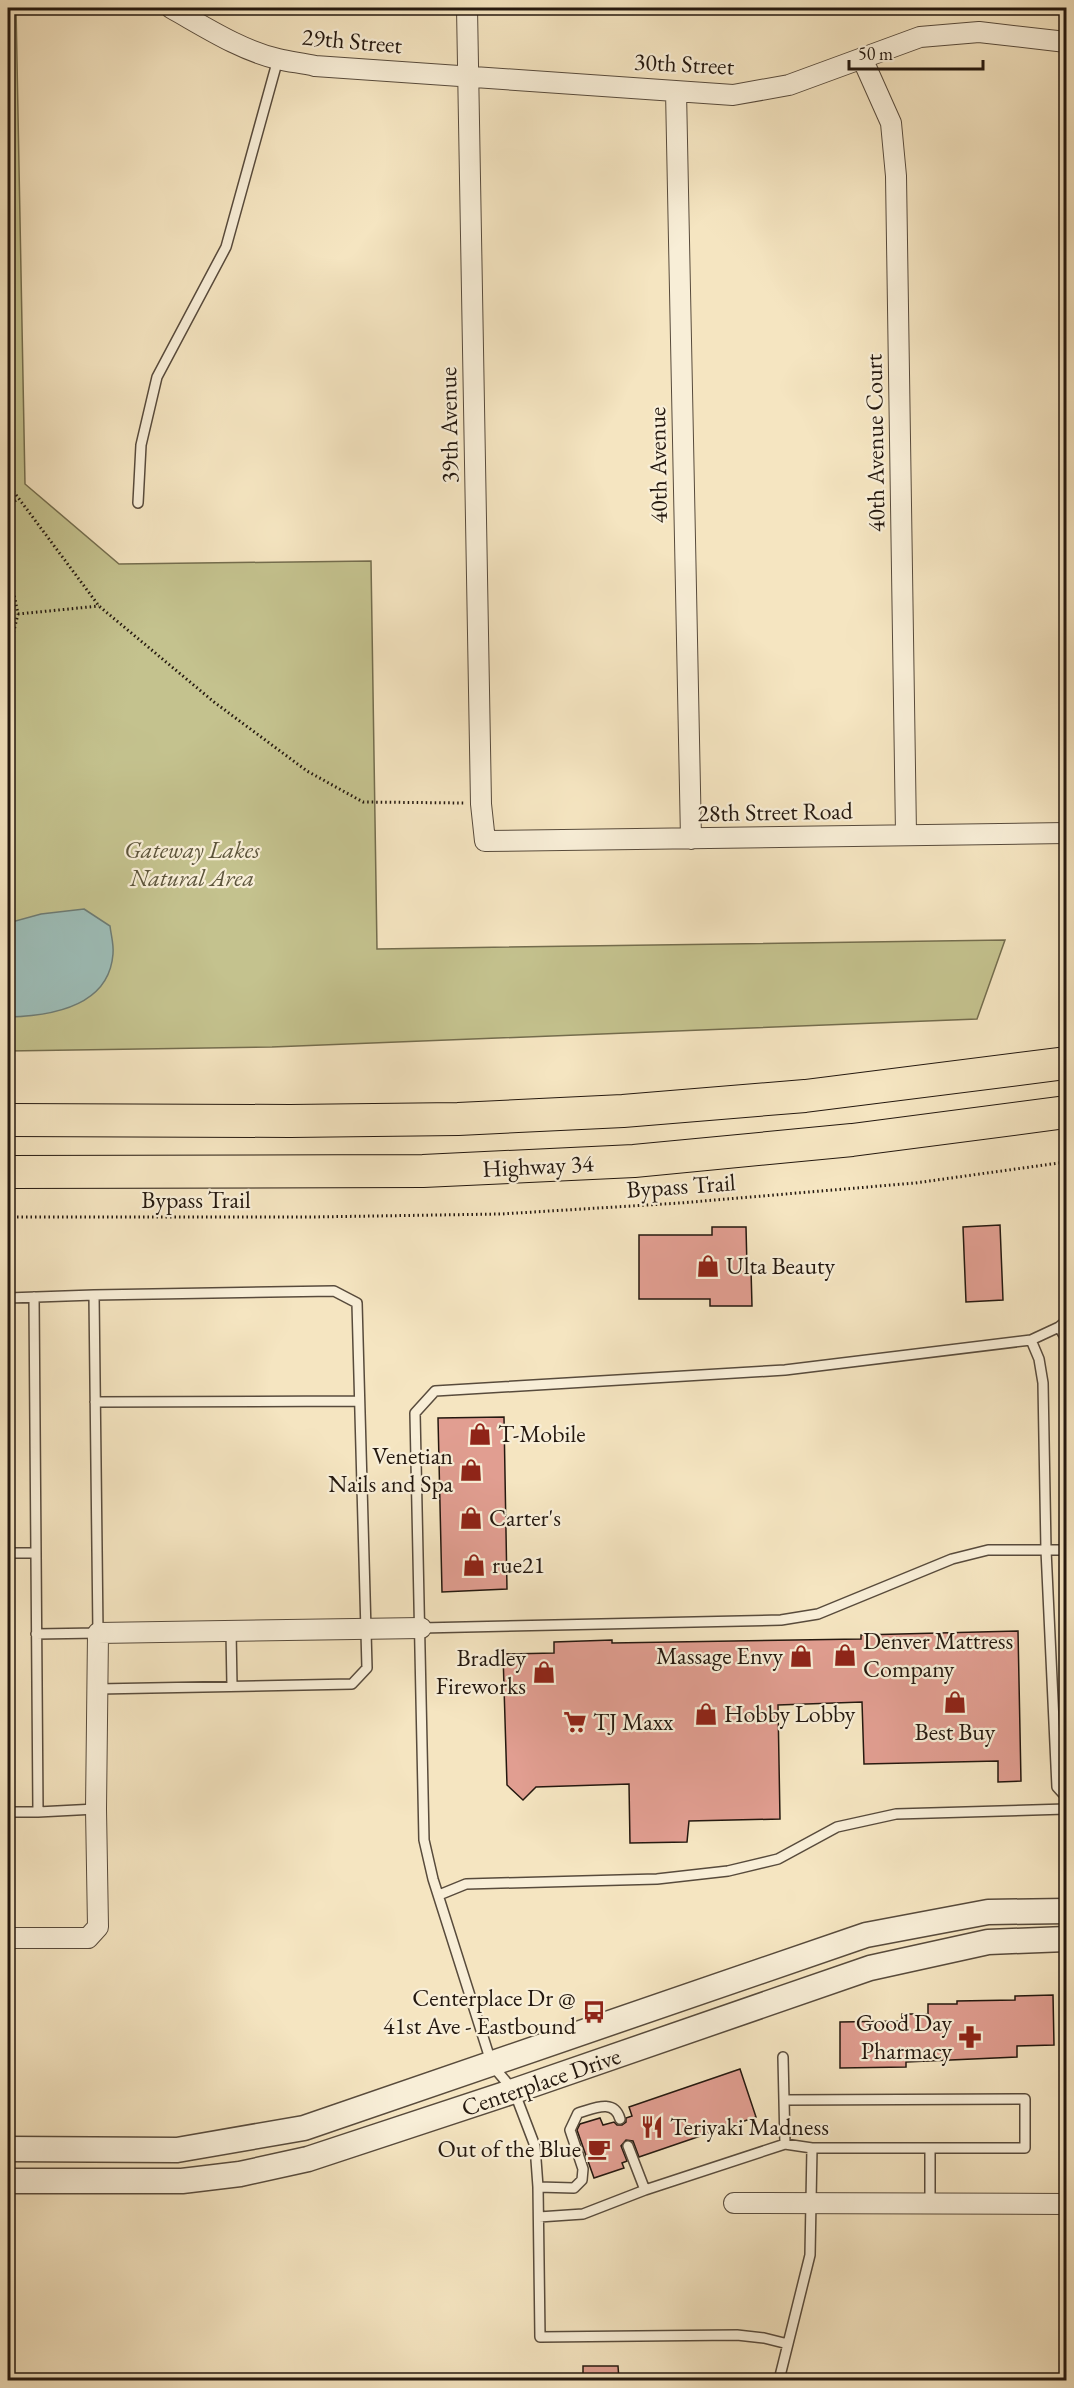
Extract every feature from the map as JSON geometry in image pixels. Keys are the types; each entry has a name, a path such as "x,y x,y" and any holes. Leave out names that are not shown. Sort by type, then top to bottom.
{"highway":[{"path":"8,1119 301,1121 458,1119 623,1111 805,1096 1066,1063"},
{"path":"1001,1071 1007,1119"},
{"name":"Highway 34","path":"8,1172 423,1171 634,1161 852,1140 1066,1112"}],"street":[{"name":"29th Street","path":"171,8 252,50 278,59 315,66 469,76"},
{"name":"39th Avenue","path":"467,8 481,804 485,841"},
{"name":"30th Street","path":"469,76 733,95 789,85 920,37 979,32 1066,42"},
{"name":"40th Avenue Court","path":"862,58 891,123 896,176 906,834"},
{"name":"40th Avenue","path":"676,91 691,839"},
{"name":"28th Street Road","path":"485,841 1066,833"},
{"path":"8,1938 88,1938 98,1928 96,1809 98,1633 421,1628"},
{"name":"Centerplace Drive","path":"8,2149 177,2150 304,2128 866,1935 988,1912 1066,1911"},
{"name":"Centerplace Drive","path":"8,2181 182,2181 240,2174 308,2158 514,2091 870,1968 988,1942 1066,1939"},
{"path":"734,2203 1066,2204"}],"lane":[{"path":"138,503 141,445 157,378 226,247 278,59"},
{"path":"8,1298 334,1291 357,1303 367,1668 352,1684 98,1689"},
{"path":"36,1635 98,1633 94,1296"},
{"path":"34,1298 38,1812"},
{"path":"788,2344 737,2335 540,2337 539,2217 535,2146 514,2091 492,2064 438,1894 424,1840 415,1413 435,1391 785,1370 1031,1340 1063,1324 1066,1339"},
{"path":"1031,1340 1039,1359 1043,1383 1046,1550 1057,1787 1066,1797"},
{"path":"96,1402 359,1401"},
{"path":"421,1628 781,1620 818,1614 952,1559 988,1550 1066,1550"},
{"path":"8,1553 36,1553"},
{"path":"231,1631 232,1686"},
{"path":"8,1812 96,1809"},
{"path":"438,1894 466,1884 657,1880 728,1871 778,1859 837,1827 896,1814 1066,1809"},
{"path":"783,2057 785,2144"},
{"path":"539,2217 583,2214 645,2190 785,2144 812,2148 1025,2148 1025,2099 784,2100"},
{"path":"538,2187 574,2188 582,2180 583,2169 570,2130 578,2114 603,2105 613,2108 620,2119"},
{"path":"628,2145 645,2190"},
{"path":"779,2380 810,2254 812,2148"},
{"path":"930,2148 930,2204"}],"path":[{"path":"8,484 99,606 213,702 307,771 363,802 481,804"},
{"path":"8,507 18,498"},
{"path":"8,565 18,614 8,656"},
{"path":"18,614 99,606"},
{"name":"Bypass Trail","path":"8,1217 311,1217 501,1214 680,1203 915,1183 1066,1162"}],"green space":[{"name":"Gateway Lakes Natural Area","path":"8,8 16,8 25,484 119,564 371,561 377,949 1005,940 977,1019 272,1047 8,1051"}],"water":[{"path":"84,909 110,926 113,954 109,972 101,986 89,997 59,1011 8,1017 8,923 41,914"}],"building":[{"path":"1000,1225 1003,1300 966,1302 963,1227"},
{"path":"712,1227 746,1227 747,1268 751,1269 752,1306 710,1306 710,1299 639,1299 639,1235 712,1235"},
{"path":"504,1417 507,1589 442,1592 438,1418"},
{"path":"1018,1631 1021,1781 998,1782 998,1761 864,1764 862,1702 778,1705 780,1819 689,1821 687,1842 630,1843 629,1784 536,1787 523,1800 507,1785 503,1654 554,1653 554,1642 861,1639 861,1635"},
{"path":"1053,1995 1054,2045 1017,2046 1017,2057 906,2062 906,2067 840,2068 840,2022 902,2021 902,2014 928,2014 928,2004 1015,2000 1015,1996"},
{"path":"740,2069 756,2117 639,2157 633,2141 626,2140 621,2146 627,2161 622,2163 624,2168 594,2178 577,2130 580,2124 600,2118 603,2125 614,2122 622,2125 626,2122 626,2118 632,2116 629,2107"},
{"path":"583,2366 618,2366 619,2380 583,2380"}],"place":[{"name":"Ulta Beauty","path":"708,1266"},
{"name":"T-Mobile","path":"480,1434"},
{"name":"Venetian Nails and Spa","path":"471,1470"},
{"name":"Carter's","path":"471,1518"},
{"name":"rue21","path":"474,1565"},
{"name":"Denver Mattress Company","path":"845,1655"},
{"name":"Massage Envy","path":"801,1656"},
{"name":"Bradley Fireworks","path":"544,1672"},
{"name":"Best Buy","path":"955,1702"},
{"name":"Hobby Lobby","path":"706,1714"},
{"name":"TJ Maxx","path":"575,1722"},
{"name":"Centerplace Dr @ 41st Ave - Eastbound","path":"594,2012"},
{"name":"Good Day Pharmacy","path":"970,2037"},
{"name":"Teriyaki Madness","path":"652,2127"},
{"name":"Out of the Blue","path":"599,2149"}]}
